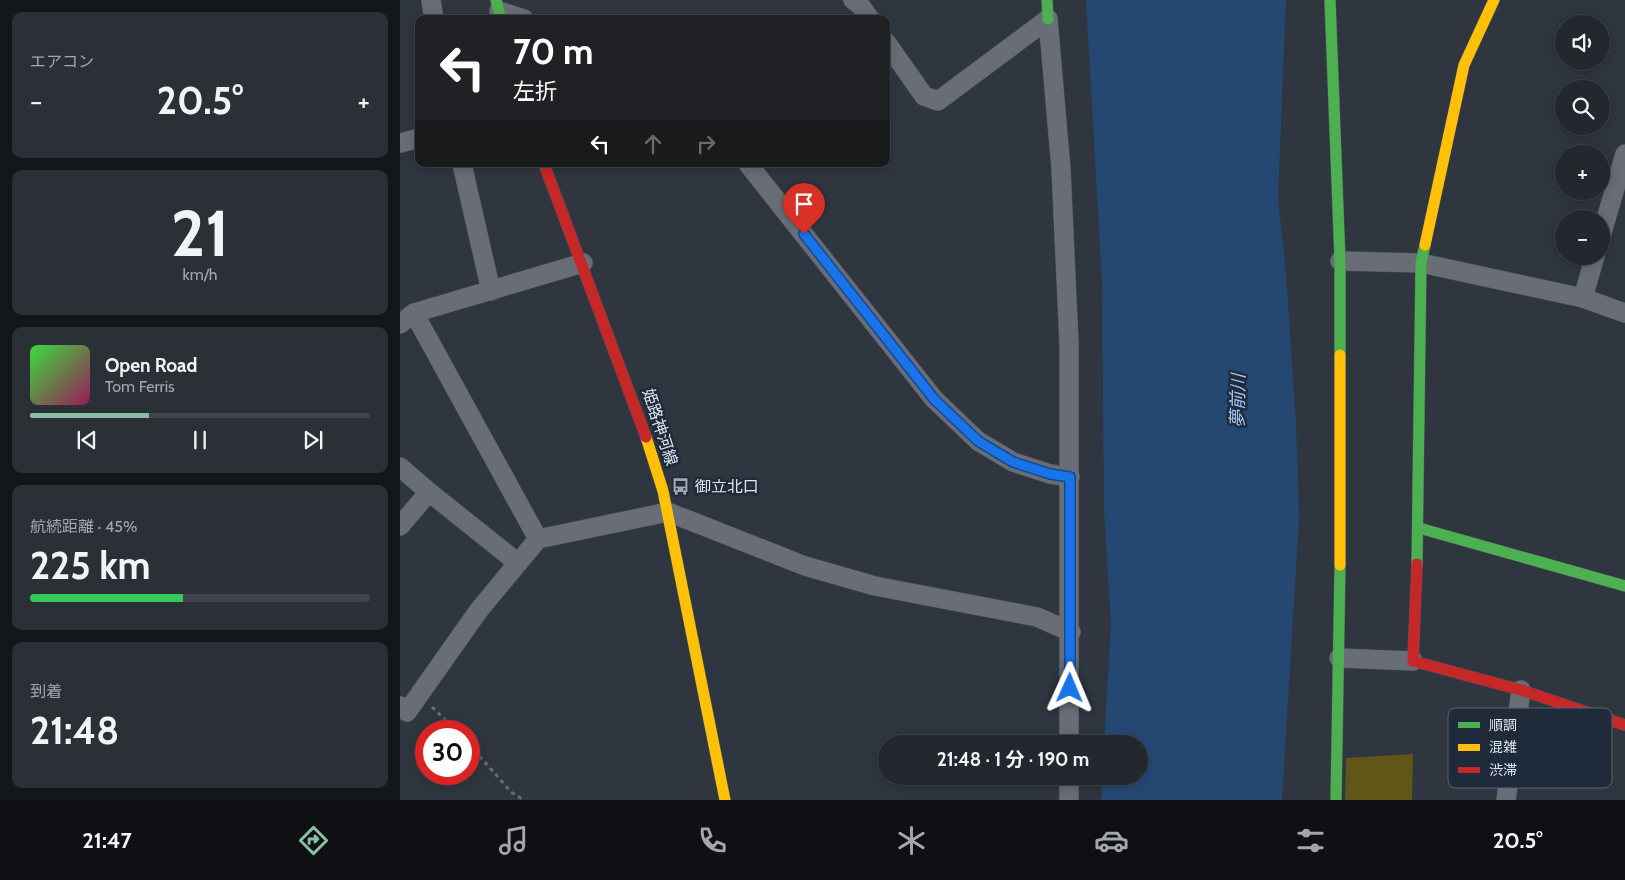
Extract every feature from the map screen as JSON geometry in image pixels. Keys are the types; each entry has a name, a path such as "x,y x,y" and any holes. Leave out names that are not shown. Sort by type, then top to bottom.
{"street":[{"path":"431,0 433,15"},
{"path":"853,0 860,5 867,15"},
{"path":"1047,0 1061,179 1068,343 1071,632 1069,735"},
{"path":"1330,0 1340,261 1341,506 1336,800"},
{"path":"1413,661 1419,528 1421,263 1464,65 1494,0"},
{"path":"499,10 513,15"},
{"path":"890,48 924,96 938,101 1048,19"},
{"path":"400,143 415,139"},
{"path":"1609,210 1625,154"},
{"path":"463,167 491,291"},
{"name":"姫路神河線","path":"545,167 583,263 650,446 668,512 725,800"},
{"path":"750,167 934,399 978,441 1013,462 1050,474 1070,477"},
{"path":"1340,261 1421,263 1583,298 1625,313"},
{"path":"538,539 407,319 583,263"},
{"path":"1583,298 1592,265"},
{"path":"400,467 518,563"},
{"path":"400,526 429,492"},
{"path":"400,706 407,712 479,610 538,539 668,512 804,566 875,586 1037,617 1071,632"},
{"path":"1419,528 1625,586"},
{"path":"1339,658 1413,661 1521,690 1574,708"},
{"path":"1519,708 1521,690"},
{"path":"1612,721 1625,725"},
{"path":"1069,785 1069,800"}],"path":[{"path":"419,696 445,720"},
{"path":"480,757 511,792 524,800"}],"shaded area":[{"path":"1413,754 1412,800 1345,800 1346,758"}],"water":[{"name":"夢前川","path":"1086,0 1286,0 1278,197 1286,274 1296,424 1299,518 1282,800 1101,800 1102,785 1148,785 1148,735 1105,735 1111,624 1104,510 1102,282"}],"traffic: fast":[{"path":"496,0 500,15"},
{"path":"1047,0 1048,19"},
{"path":"1330,0 1340,261 1340,355"},
{"path":"1417,564 1421,263 1425,245"},
{"path":"1419,528 1625,586"},
{"path":"1336,800 1340,565"}],"traffic: slow":[{"path":"1425,245 1464,65 1494,0"},
{"path":"1340,355 1340,565"},
{"path":"646,437 663,491 725,800"}],"traffic: jam":[{"path":"545,167 646,437"},
{"path":"1417,564 1413,661 1521,690 1574,708"},
{"path":"1612,721 1625,725"}],"place":[{"name":"御立北口","path":"681,486"}],"route":[{"path":"804,234 934,399 978,441 1013,462 1050,474 1070,477 1070,688"}]}
